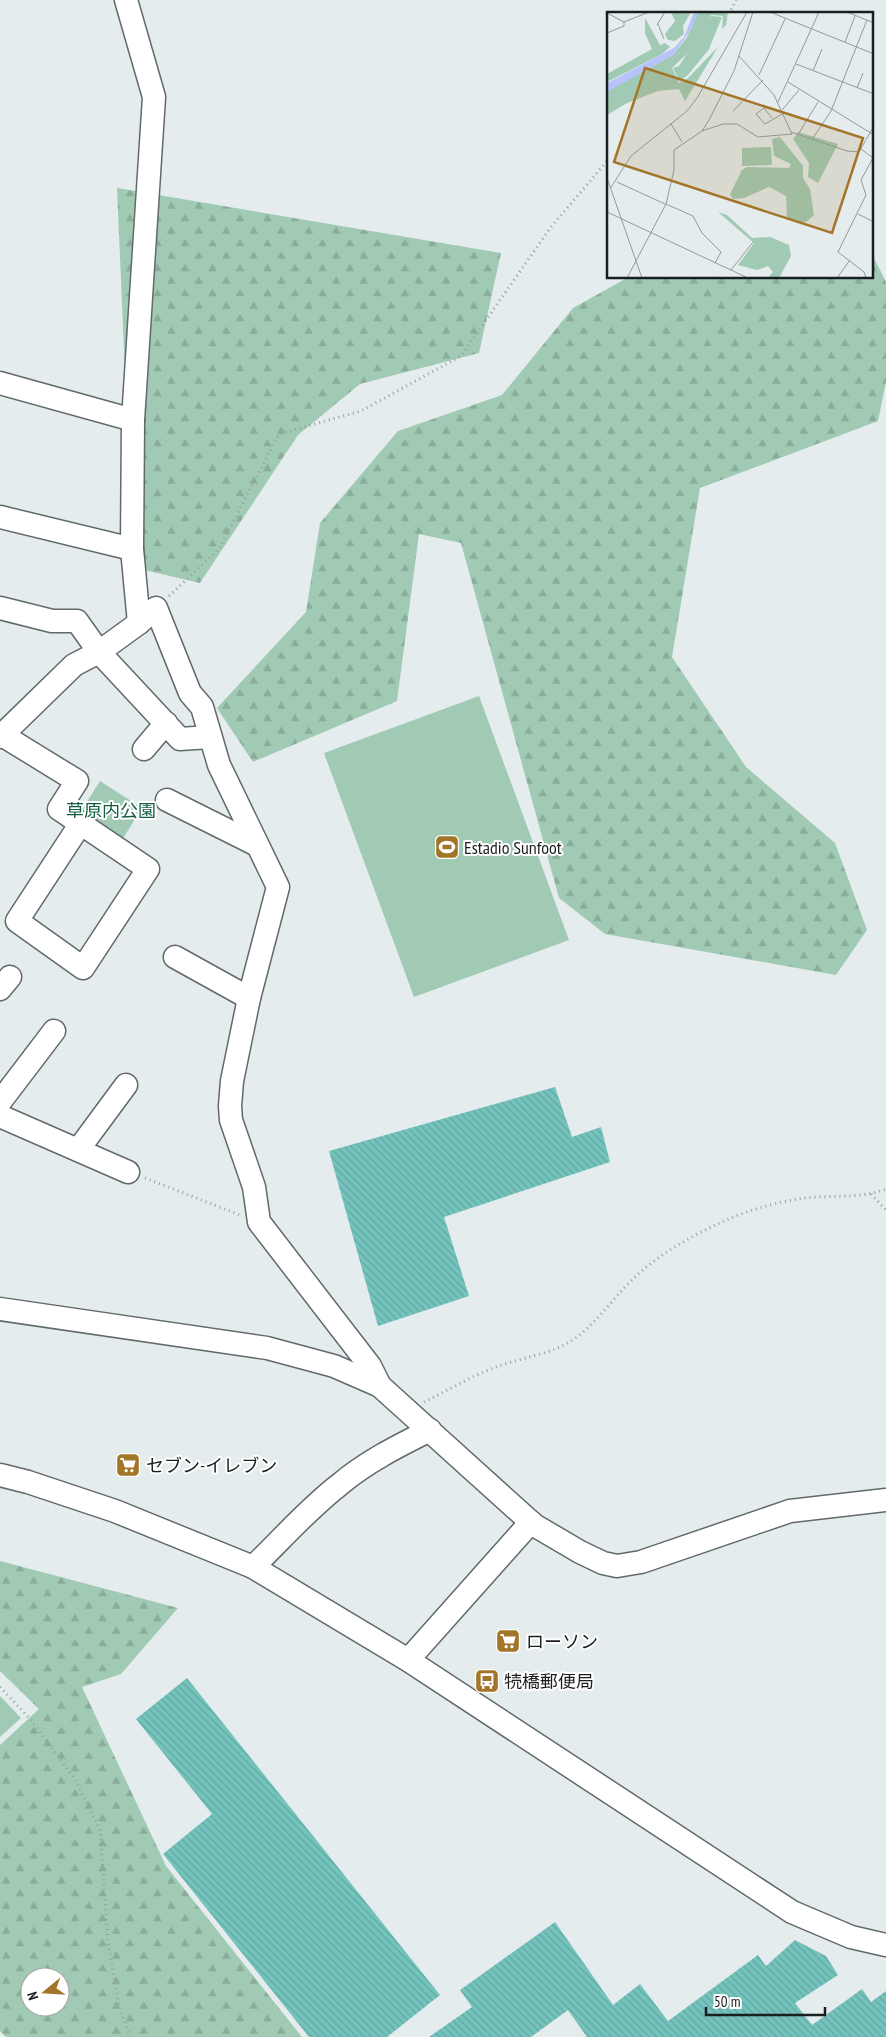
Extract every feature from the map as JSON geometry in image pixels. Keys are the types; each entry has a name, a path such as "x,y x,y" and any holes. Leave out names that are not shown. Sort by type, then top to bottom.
{"street":[{"path":"126,0 154,97 151,174 133,420 132,549 139,623"},
{"path":"0,383 133,420"},
{"path":"0,517 132,549"},
{"path":"0,608 52,621 77,621 99,652 180,739 210,737"},
{"path":"81,823 17,921 84,968 148,869 81,823 59,809 76,781 1,736 74,665 99,652 156,608 190,693 202,707 219,765 278,887 249,998 232,1080 230,1106 231,1120 254,1187 260,1222 370,1366 380,1386"},
{"path":"144,749 166,723"},
{"path":"168,800 257,846"},
{"path":"175,957 249,998"},
{"path":"0,1102 54,1030"},
{"path":"78,1150 126,1085"},
{"path":"0,1116 128,1172"},
{"path":"0,1309 267,1348 334,1366 380,1386 531,1522 580,1552 603,1563 616,1566 641,1562 790,1511 886,1500"},
{"path":"253,1567 338,1485 364,1466 430,1430"},
{"path":"0,1475 28,1482 115,1511 253,1567 408,1660 792,1912 851,1937 886,1945"},
{"path":"408,1660 531,1522"}],"path":[{"path":"730,12 736,0"},
{"path":"156,608 219,549 279,434 361,411 461,356 551,227 607,161"},
{"path":"128,1172 260,1222"},
{"path":"408,1410 498,1366 572,1340 592,1324 632,1280 658,1258 685,1241 726,1220 769,1206 803,1198 871,1194 886,1189"},
{"path":"871,1194 886,1210"},
{"path":"0,1686 31,1720 74,1778 100,1829 108,1943 119,2006 130,2037"}],"green space":[{"path":"117,188 501,253 479,353 360,384 298,435 200,583 127,566 129,465"},
{"path":"874,258 886,282 886,382 878,421 700,488 672,657 746,767 835,843 867,930 836,975 605,934 559,898 461,543 419,534 397,701 253,762 217,708 306,612 320,523 398,431 502,395 573,308 625,279 874,279"},
{"name":"Estadio Sunfoot","path":"479,696 569,940 414,997 324,753"},
{"name":"草原内公園","path":"100,781 142,808 122,840 80,813"},
{"path":"0,1561 178,1608 121,1674 82,1687 166,1866 302,2037 6,2037 0,2031 0,1745 39,1709 0,1671"},
{"path":"0,1696 21,1718 0,1737"}],"building":[{"path":"555,1087 572,1137 601,1127 610,1162 444,1217 469,1296 378,1326 329,1151"},
{"path":"187,1678 440,1995 387,2037 309,2037 163,1854 212,1814 136,1719"},
{"path":"555,1922 613,2005 640,1984 668,2021 758,1955 766,1966 795,1940 826,1956 838,1975 795,2003 812,2025 862,1989 871,2002 886,1991 886,2037 587,2037 568,2010 531,2037 429,2037 472,2007 460,1990"}],"place":[{"name":"Estadio Sunfoot","path":"447,847"},
{"name":"セブン-イレブン","path":"128,1465"},
{"name":"ローソン","path":"508,1641"},
{"name":"㸿橋郵便局","path":"487,1681"}]}
